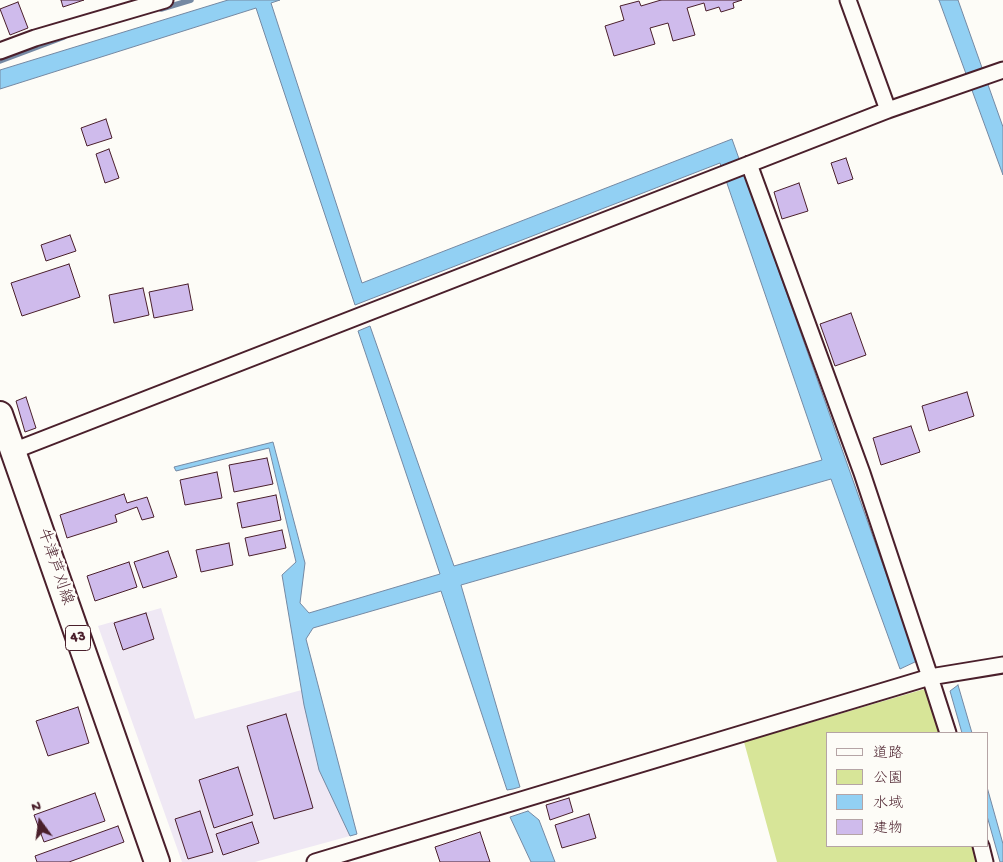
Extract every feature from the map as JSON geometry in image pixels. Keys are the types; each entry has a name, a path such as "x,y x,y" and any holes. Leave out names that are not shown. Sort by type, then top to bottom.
{"main road":[{"name":"牛津芦刈線","path":"0,414 157,862"}],"street":[{"path":"0,51 35,38 166,0"},
{"path":"848,0 888,110"},
{"path":"13,451 888,110 1003,70"},
{"path":"749,164 862,473 948,732"},
{"path":"315,862 930,677 1003,665"},
{"path":"981,847 985,862"}],"shaded area":[{"path":"161,608 195,719 309,688 350,836 255,862 182,862 98,626"}],"green space":[{"path":"928,688 941,732 826,732 826,847 973,847 977,862 777,862 744,742"}],"water":[{"path":"228,0 280,0 271,3 362,283 732,139 917,661 900,669 831,479 461,585 520,787 507,790 441,591 313,628 306,639 357,834 350,836 319,770 304,705 282,575 296,562 269,448 176,471 174,467 273,442 305,563 300,603 309,613 440,574 358,331 370,326 454,566 822,460 720,163 355,305 256,8 0,89 0,70"},
{"path":"939,0 958,0 1003,127 1003,175"},
{"path":"958,685 972,732 962,732 950,691"},
{"path":"988,791 1003,844 1003,862 1000,862 988,820"},
{"path":"528,811 539,820 555,862 531,862 510,817"}],"building":[{"path":"61,0 84,0 63,7"},
{"path":"661,0 742,0 733,3 734,8 721,12 719,7 706,11 704,3 687,8 695,35 673,41 668,23 650,28 655,44 614,56 605,26 624,20 620,6 639,1 641,6"},
{"path":"18,2 28,28 10,35 0,9"},
{"path":"106,119 112,138 87,146 81,128"},
{"path":"109,149 119,178 105,183 96,154"},
{"path":"846,158 853,179 838,184 831,163"},
{"path":"799,183 808,211 782,219 774,192"},
{"path":"70,235 76,251 46,261 41,245"},
{"path":"69,264 80,297 22,316 11,283"},
{"path":"188,284 193,310 154,318 149,292"},
{"path":"143,288 149,315 114,323 109,295"},
{"path":"851,313 866,355 835,366 820,324"},
{"path":"967,392 974,416 929,431 922,406"},
{"path":"26,397 36,428 25,432 16,401"},
{"path":"911,426 920,452 881,465 873,438"},
{"path":"267,458 273,484 234,492 229,465"},
{"path":"217,472 222,498 185,505 180,480"},
{"path":"124,494 127,503 147,497 154,517 142,520 137,507 115,515 117,522 67,538 60,515"},
{"path":"276,495 281,520 242,528 237,503"},
{"path":"282,530 286,548 249,556 245,538"},
{"path":"229,543 233,565 201,572 196,550"},
{"path":"168,551 177,577 143,588 134,562"},
{"path":"129,562 137,587 95,601 87,576"},
{"path":"146,613 154,639 123,650 114,623"},
{"path":"78,707 89,743 48,756 36,721"},
{"path":"286,714 313,808 274,819 247,726"},
{"path":"238,767 253,815 214,828 199,780"},
{"path":"95,793 105,821 44,842 34,815"},
{"path":"569,798 573,812 550,820 546,805"},
{"path":"200,811 213,852 188,859 175,819"},
{"path":"589,814 596,838 562,848 555,825"},
{"path":"252,822 259,843 223,855 216,834"},
{"path":"118,826 124,842 69,862 37,862 35,856"},
{"path":"480,832 490,862 440,862 435,847"}],"waterway":[{"path":"161,9 191,0"},
{"path":"0,61 64,37"}]}
